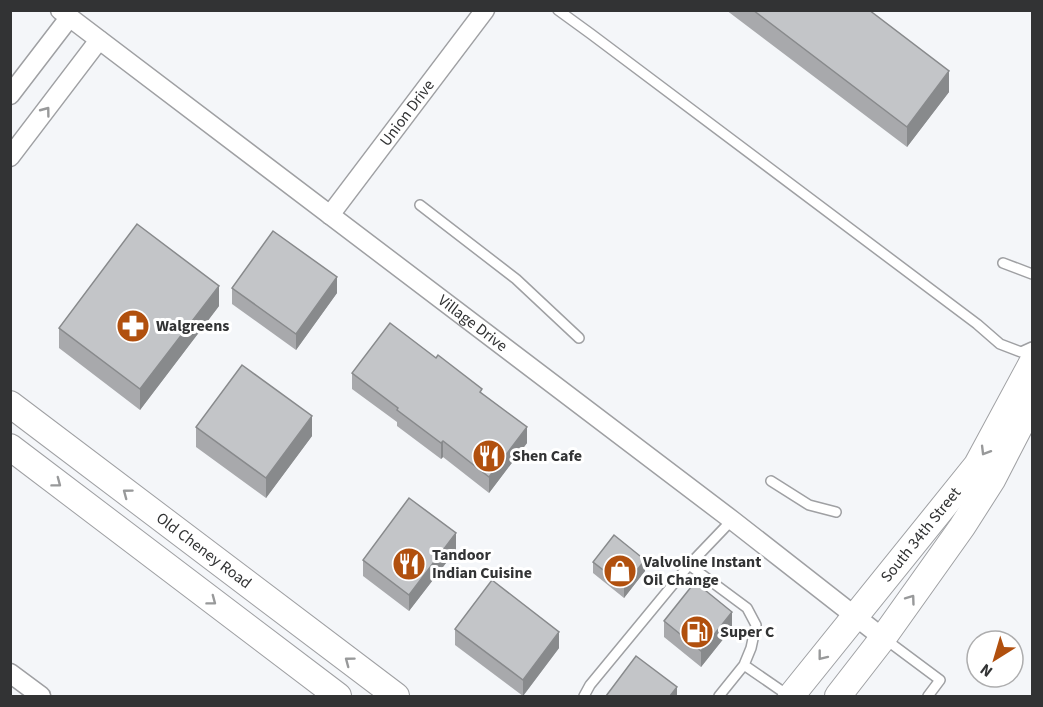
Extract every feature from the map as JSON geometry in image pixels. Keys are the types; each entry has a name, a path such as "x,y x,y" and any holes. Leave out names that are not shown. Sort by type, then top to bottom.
{"main road":[{"name":"South 34th Street","path":"790,696 971,473 994,437 1021,418 1032,363"},
{"name":"South 34th Street","path":"838,696 884,638 992,480 1021,418 1032,380"},
{"name":"Old Cheney Road","path":"10,404 396,696"},
{"path":"10,447 338,696"}],"street":[{"name":"Union Drive","path":"330,215 485,10"},
{"name":"Village Drive","path":"64,14 732,520 884,638"},
{"path":"10,95 64,14"},
{"path":"10,157 99,40"},
{"path":"10,673 41,696"}],"lane":[{"path":"558,10 911,274 1000,344 1021,351 1032,347"},
{"path":"420,205 516,279 579,338"},
{"path":"1004,263 1032,274"},
{"path":"771,481 809,505 836,512"},
{"path":"584,696 590,685 688,565 732,520"},
{"path":"688,565 747,608 756,626 744,665 719,696"},
{"path":"884,638 940,680 928,696"},
{"path":"744,665 790,696"}],"building":[{"path":"753,10 869,10 949,71 907,127"},
{"name":"Walgreens","path":"137,224 219,286 140,389 59,328"},
{"path":"273,231 337,277 296,334 232,288"},
{"path":"390,323 436,358 438,355 482,389 480,392 527,427 489,477 443,441 441,443 397,410 398,408 352,373"},
{"path":"242,365 312,416 266,478 196,427"},
{"path":"409,498 456,533 409,595 363,560"},
{"path":"614,535 645,560 624,586 593,562"},
{"path":"492,580 559,632 523,680 455,629"},
{"path":"695,582 732,612 701,651 664,621"},
{"path":"636,656 677,687 670,696 606,696"}],"place":[{"name":"Walgreens","path":"133,326"},
{"name":"Shen Cafe","path":"489,456"},
{"name":"Tandoor Indian Cuisine","path":"409,564"},
{"name":"Valvoline Instant Oil Change","path":"620,571"},
{"name":"Super C","path":"697,632"}]}
